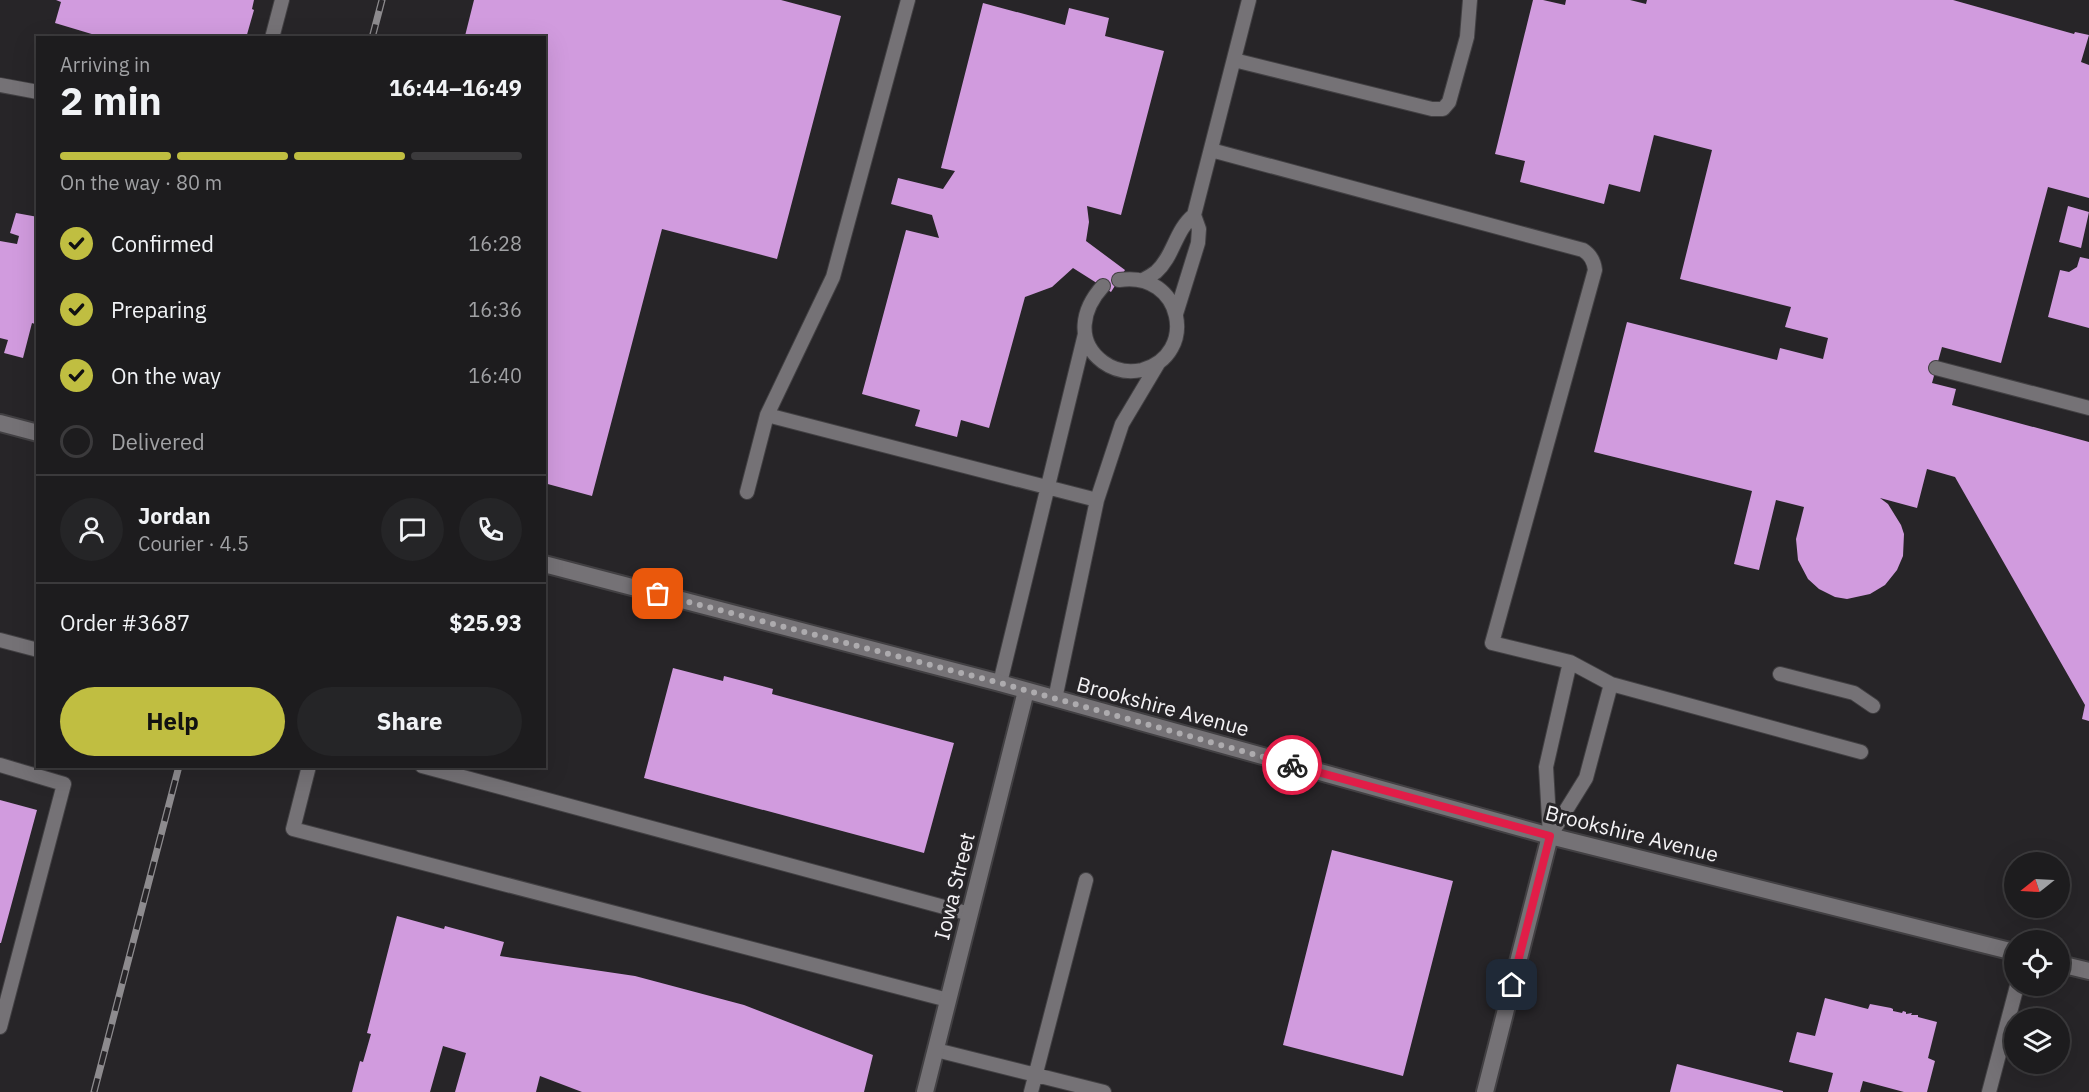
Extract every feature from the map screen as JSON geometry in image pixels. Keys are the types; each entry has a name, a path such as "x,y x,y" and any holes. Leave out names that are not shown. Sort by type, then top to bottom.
{"street":[{"path":"0,423 36,432"},
{"name":"Brookshire Avenue","path":"546,565 1000,683 1550,836 2004,950"},
{"name":"Iowa Street","path":"925,1092 1026,691"},
{"path":"1485,1092 1550,836"},
{"path":"2070,966 2089,971"}],"lane":[{"path":"273,36 282,0"},
{"path":"747,492 767,415 833,277 908,0"},
{"path":"1143,280 1156,272 1173,248 1182,227 1194,215 1249,0"},
{"path":"1234,60 1432,109 1443,109 1449,102 1467,37 1470,0"},
{"path":"0,85 36,92"},
{"path":"1211,150 1583,250 1592,259 1595,270 1492,643 1570,662 1611,684 1861,752"},
{"path":"1054,699 1097,500 1122,424 1174,340 1177,327 1176,314 1198,243 1199,229 1194,215"},
{"path":"1119,280 1130,278 1155,285 1166,294 1176,314"},
{"path":"1103,286 1088,307 1084,320 1089,346 1097,357 1120,370 1134,372 1159,362"},
{"path":"1000,683 1085,334"},
{"path":"1936,368 2089,408"},
{"path":"767,415 1097,500"},
{"path":"0,640 36,649"},
{"path":"1550,836 1546,767 1570,662"},
{"path":"1780,674 1854,693 1873,706"},
{"path":"1550,836 1586,778 1611,684"},
{"path":"0,765 64,784 0,1027"},
{"path":"308,768 293,829 948,1000"},
{"path":"429,768 970,914"},
{"path":"1031,1092 1086,880"},
{"path":"1989,1092 2014,996"},
{"path":"936,1050 1104,1092"}],"building":[{"path":"56,0 254,0 252,9 254,10 247,36 98,36 55,23 61,2"},
{"path":"474,0 781,0 841,16 777,259 662,229 592,496 546,484 546,36 465,36"},
{"path":"1533,0 1565,5 1566,0 1630,0 1646,4 1647,0 1953,0 2074,34 2075,32 2089,35 2081,62 2089,65 2089,198 2048,187 2001,363 1942,347 1932,383 1956,389 1952,405 2089,442 2089,721 2082,719 2085,705 1955,477 1927,469 1917,508 1880,498 1888,504 1901,525 1904,534 1903,556 1897,570 1885,585 1870,594 1847,599 1835,597 1819,589 1808,579 1798,560 1796,539 1804,507 1776,500 1759,570 1734,564 1752,491 1594,452 1627,322 1777,360 1780,348 1823,359 1828,338 1785,327 1791,307 1680,279 1712,150 1654,135 1640,192 1609,184 1604,204 1520,182 1525,161 1495,154"},
{"path":"983,3 1065,25 1069,8 1109,18 1105,36 1164,51 1121,215 1087,206 1089,222 1086,241 1125,270 1111,292 1073,268 1052,287 1025,297 989,428 961,420 957,437 915,426 920,410 862,394 906,230 939,238 932,215 891,204 898,178 943,189 955,171 941,168"},
{"path":"2068,206 2089,212 2081,248 2059,242"},
{"path":"16,213 36,217 36,324 32,323 23,358 4,353 8,340 0,338 0,241 17,244 19,236 10,233"},
{"path":"2080,257 2089,259 2089,328 2048,317 2060,270 2069,272 2077,267"},
{"path":"673,668 723,681 724,676 773,689 772,694 954,743 924,853 644,778"},
{"path":"0,800 37,810 1,943 0,943"},
{"path":"1332,850 1453,881 1403,1076 1283,1045"},
{"path":"397,916 504,942 500,956 635,976 744,1005 873,1055 864,1092 582,1092 540,1076 536,1092 455,1092 466,1053 443,1046 430,1092 352,1092 360,1061 363,1062 371,1034 367,1033"},
{"path":"1825,998 1868,1009 1870,1004 1891,1008 1893,1011 1912,1013 1911,1015 1918,1015 1918,1017 1937,1022 1928,1058 1935,1061 1927,1092 1904,1092 1863,1081 1860,1092 1828,1092 1833,1073 1789,1062 1797,1032 1815,1036"},
{"path":"1677,1064 1783,1091 1783,1092 1670,1092"}],"railway":[{"path":"373,36 382,0"},
{"path":"94,1092 178,768"}],"way so far":[{"path":"658,594 1000,683 1292,765"}],"route":[{"path":"1292,765 1550,836 1512,985"}]}
